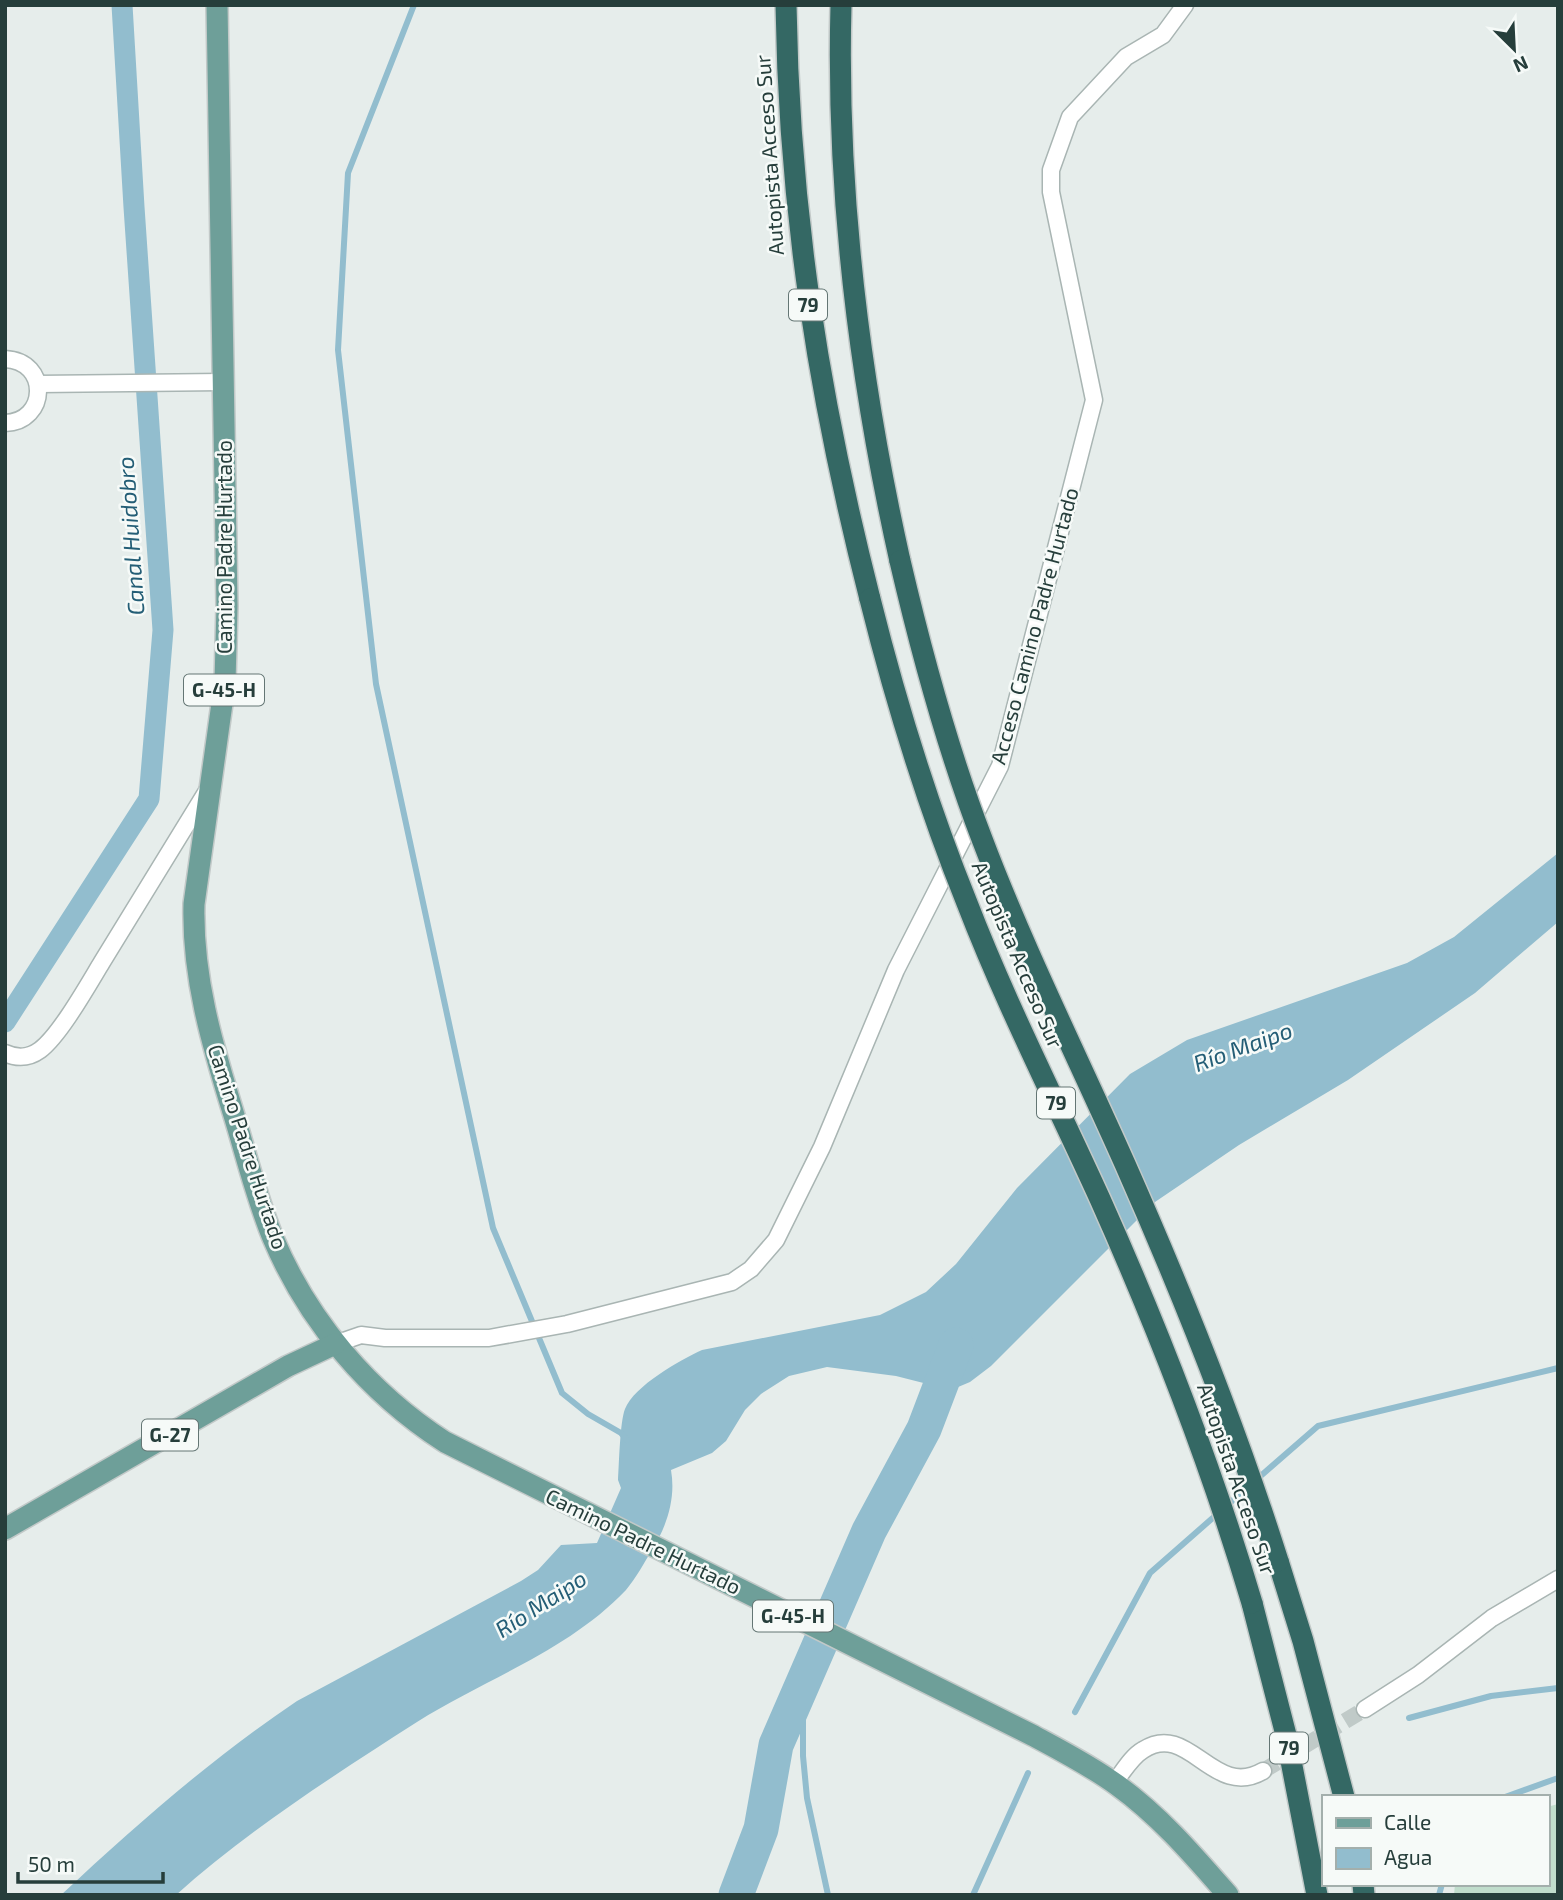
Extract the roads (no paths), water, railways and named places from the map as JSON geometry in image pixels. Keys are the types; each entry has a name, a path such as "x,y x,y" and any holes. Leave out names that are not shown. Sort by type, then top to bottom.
{"highway":[{"name":"Autopista Acceso Sur","path":"786,5 790,139 805,281 838,469 902,720 942,840 994,970 1101,1201 1165,1352 1215,1483 1252,1603 1286,1735 1317,1895"},
{"name":"Autopista Acceso Sur","path":"841,5 841,122 853,288 873,433 900,561 937,709 982,839 1046,992 1124,1161 1196,1329 1247,1464 1303,1641 1343,1795"}],"main road":[{"name":"Camino Padre Hurtado","path":"216,5 227,606 225,682 194,904 193,939 204,1005 219,1068 273,1237 299,1290 335,1344 389,1399 422,1427 469,1455 1034,1736 1091,1767 1175,1835 1228,1895"},
{"name":"G-27","path":"5,1529 288,1366 335,1344"}],"street":[{"name":"Acceso Camino Padre Hurtado","path":"335,1344 361,1335 385,1338 489,1338 567,1324 732,1282 751,1269 776,1240 822,1147 896,970 1000,766 1094,400 1051,192 1051,170 1070,117 1126,57 1163,35 1185,5"},
{"path":"5,359 19,361 27,367 38,384 39,395 29,414 20,420 5,423"},
{"path":"38,384 223,382"},
{"path":"5,1053 24,1058 38,1052 47,1044 81,996 212,783"},
{"path":"1365,1709 1428,1668 1492,1618 1558,1579"},
{"path":"1114,1783 1140,1752 1170,1743 1187,1749 1228,1777 1245,1778 1263,1771"}],"water":[{"path":"1558,853 1558,922 1475,993 1348,1080 1239,1145 1155,1202 991,1366 970,1382 951,1390 896,1376 827,1367 789,1376 761,1394 745,1410 726,1441 712,1453 671,1470 671,1501 666,1522 657,1541 626,1590 579,1630 444,1706 355,1762 232,1848 176,1895 61,1895 175,1793 297,1701 521,1581 538,1570 561,1545 597,1543 621,1488 618,1480 625,1409 638,1391 659,1375 702,1350 880,1315 926,1292 956,1264 1017,1188 1130,1074 1187,1040 1407,963 1454,937"}],"waterway":[{"name":"Canal Huidobro","path":"5,1022 149,799 163,630 122,5"},
{"path":"414,5 348,173 338,350 376,684 493,1228 562,1393 588,1414 621,1433 627,1440"},
{"name":"Río Maipo","path":"736,1895 761,1829 776,1745 869,1531 924,1429 956,1345"},
{"path":"1256,1480 1318,1426 1558,1368"},
{"path":"1075,1712 1150,1573 1248,1487"},
{"path":"803,1681 803,1756 807,1798 828,1895"},
{"path":"1409,1718 1491,1696 1558,1688"},
{"path":"973,1895 1028,1773"},
{"path":"1511,1795 1558,1778"},
{"path":"1439,1895 1441,1886"}],"tunnel":[{"path":"1263,1771 1365,1709"}]}
